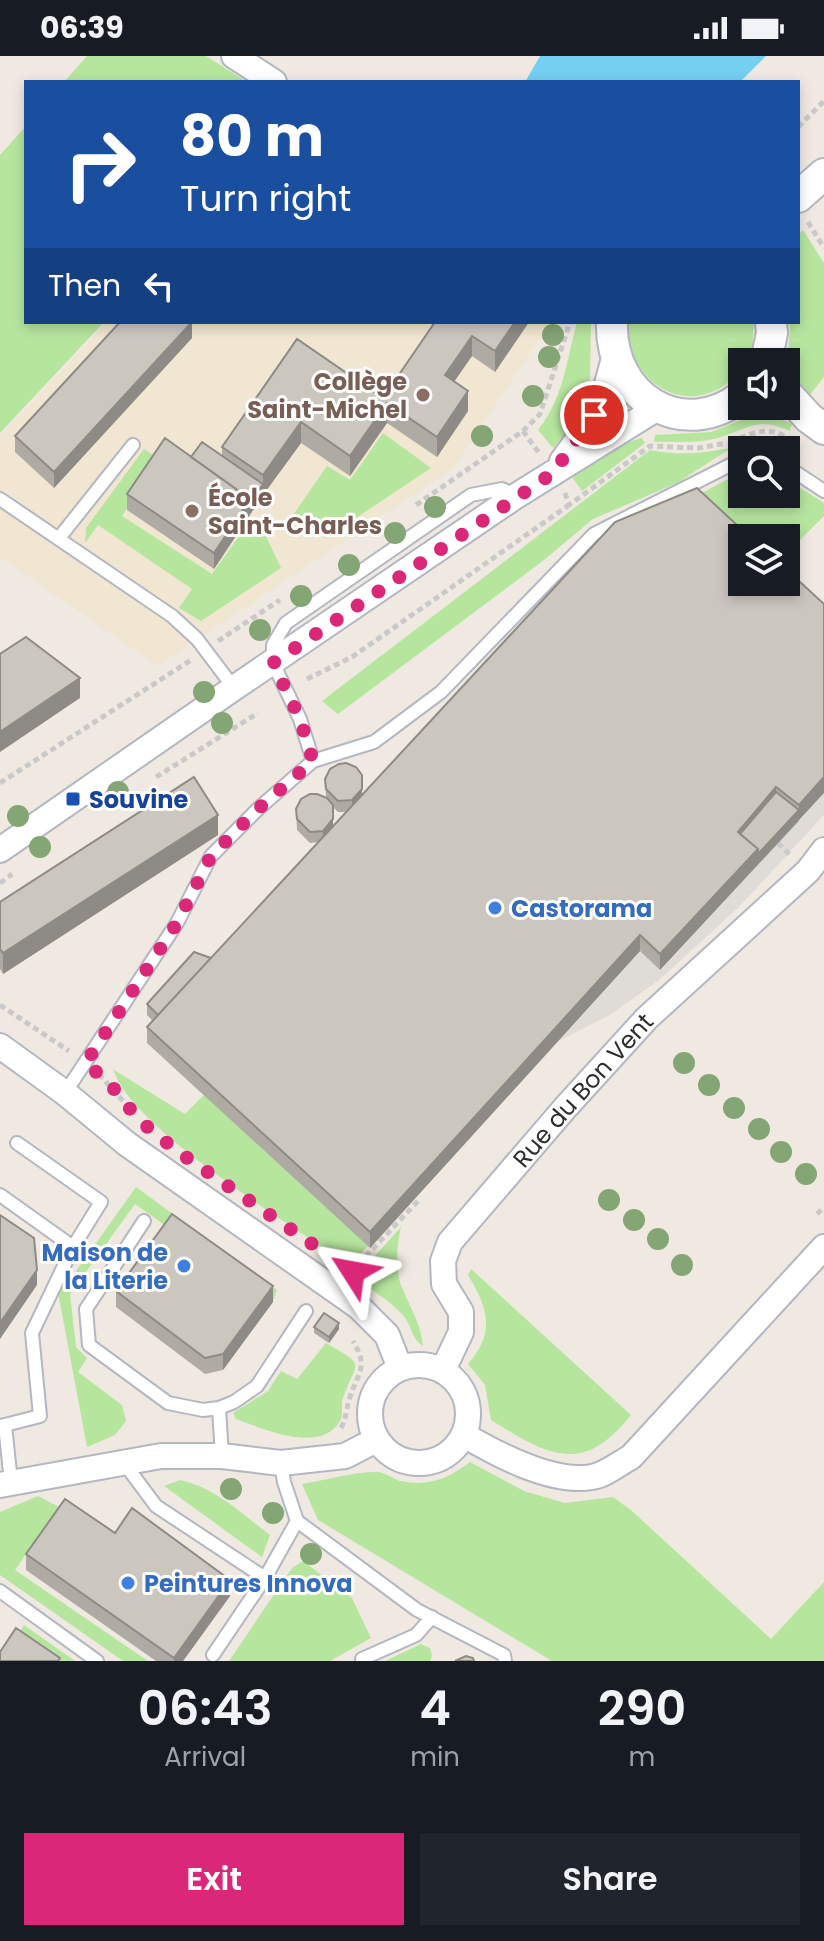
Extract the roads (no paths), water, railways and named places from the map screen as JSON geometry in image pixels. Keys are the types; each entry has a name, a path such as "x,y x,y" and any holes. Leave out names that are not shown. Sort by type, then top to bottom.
{"street":[{"path":"234,56 271,80"},
{"path":"800,195 824,174"},
{"path":"612,324 614,358 631,388 659,407 678,413 697,414 728,405"},
{"path":"770,348 771,324"},
{"path":"553,473 603,399 614,358"},
{"path":"0,850 516,496 659,407"},
{"name":"Rue du Bon Vent","path":"443,1370 461,1332 461,1312 444,1284 443,1261 450,1242 647,1018 808,871 824,850"},
{"path":"0,1046 65,1093 127,1144 359,1307 387,1335 400,1368"},
{"path":"464,1435 532,1468 563,1476 594,1477 631,1457 824,1247"},
{"path":"415,1364 443,1370 464,1392 469,1421 464,1435 456,1448 429,1463 414,1464 399,1460 376,1440 371,1426 372,1398 388,1375 400,1368 415,1364"},
{"path":"6,1483 175,1455 222,1456 281,1463 345,1456 376,1440"}],"lane":[{"path":"59,538 133,445"},
{"path":"65,1093 177,923 211,856 259,808 313,761 374,742 441,692 594,534 728,466"},
{"path":"800,475 824,491"},
{"path":"0,499 172,616 197,639 234,688"},
{"path":"273,663 300,719 313,761"},
{"path":"6,1483 2,1425 40,1416 32,1333 73,1247 101,1202 17,1143"},
{"path":"0,1195 73,1247"},
{"path":"144,1221 86,1309 89,1345 168,1403 203,1410 234,1402 257,1386 306,1311"},
{"path":"219,1408 222,1456"},
{"path":"124,1463 156,1506 265,1578"},
{"path":"281,1463 297,1521 417,1610 504,1655 505,1661"},
{"path":"213,1655 265,1578 297,1521"},
{"path":"0,1591 97,1661"},
{"path":"362,1659 416,1635 432,1617"}],"water":[{"path":"540,56 766,56 742,80 526,80"}],"place":[{"name":"Collège Saint-Michel","path":"423,395"},
{"name":"École Saint-Charles","path":"192,511"},
{"name":"Souvine","path":"73,799"},
{"name":"Castorama","path":"495,908"},
{"name":"Maison de la Literie","path":"184,1266"},
{"name":"Peintures Innova","path":"128,1583"}]}
